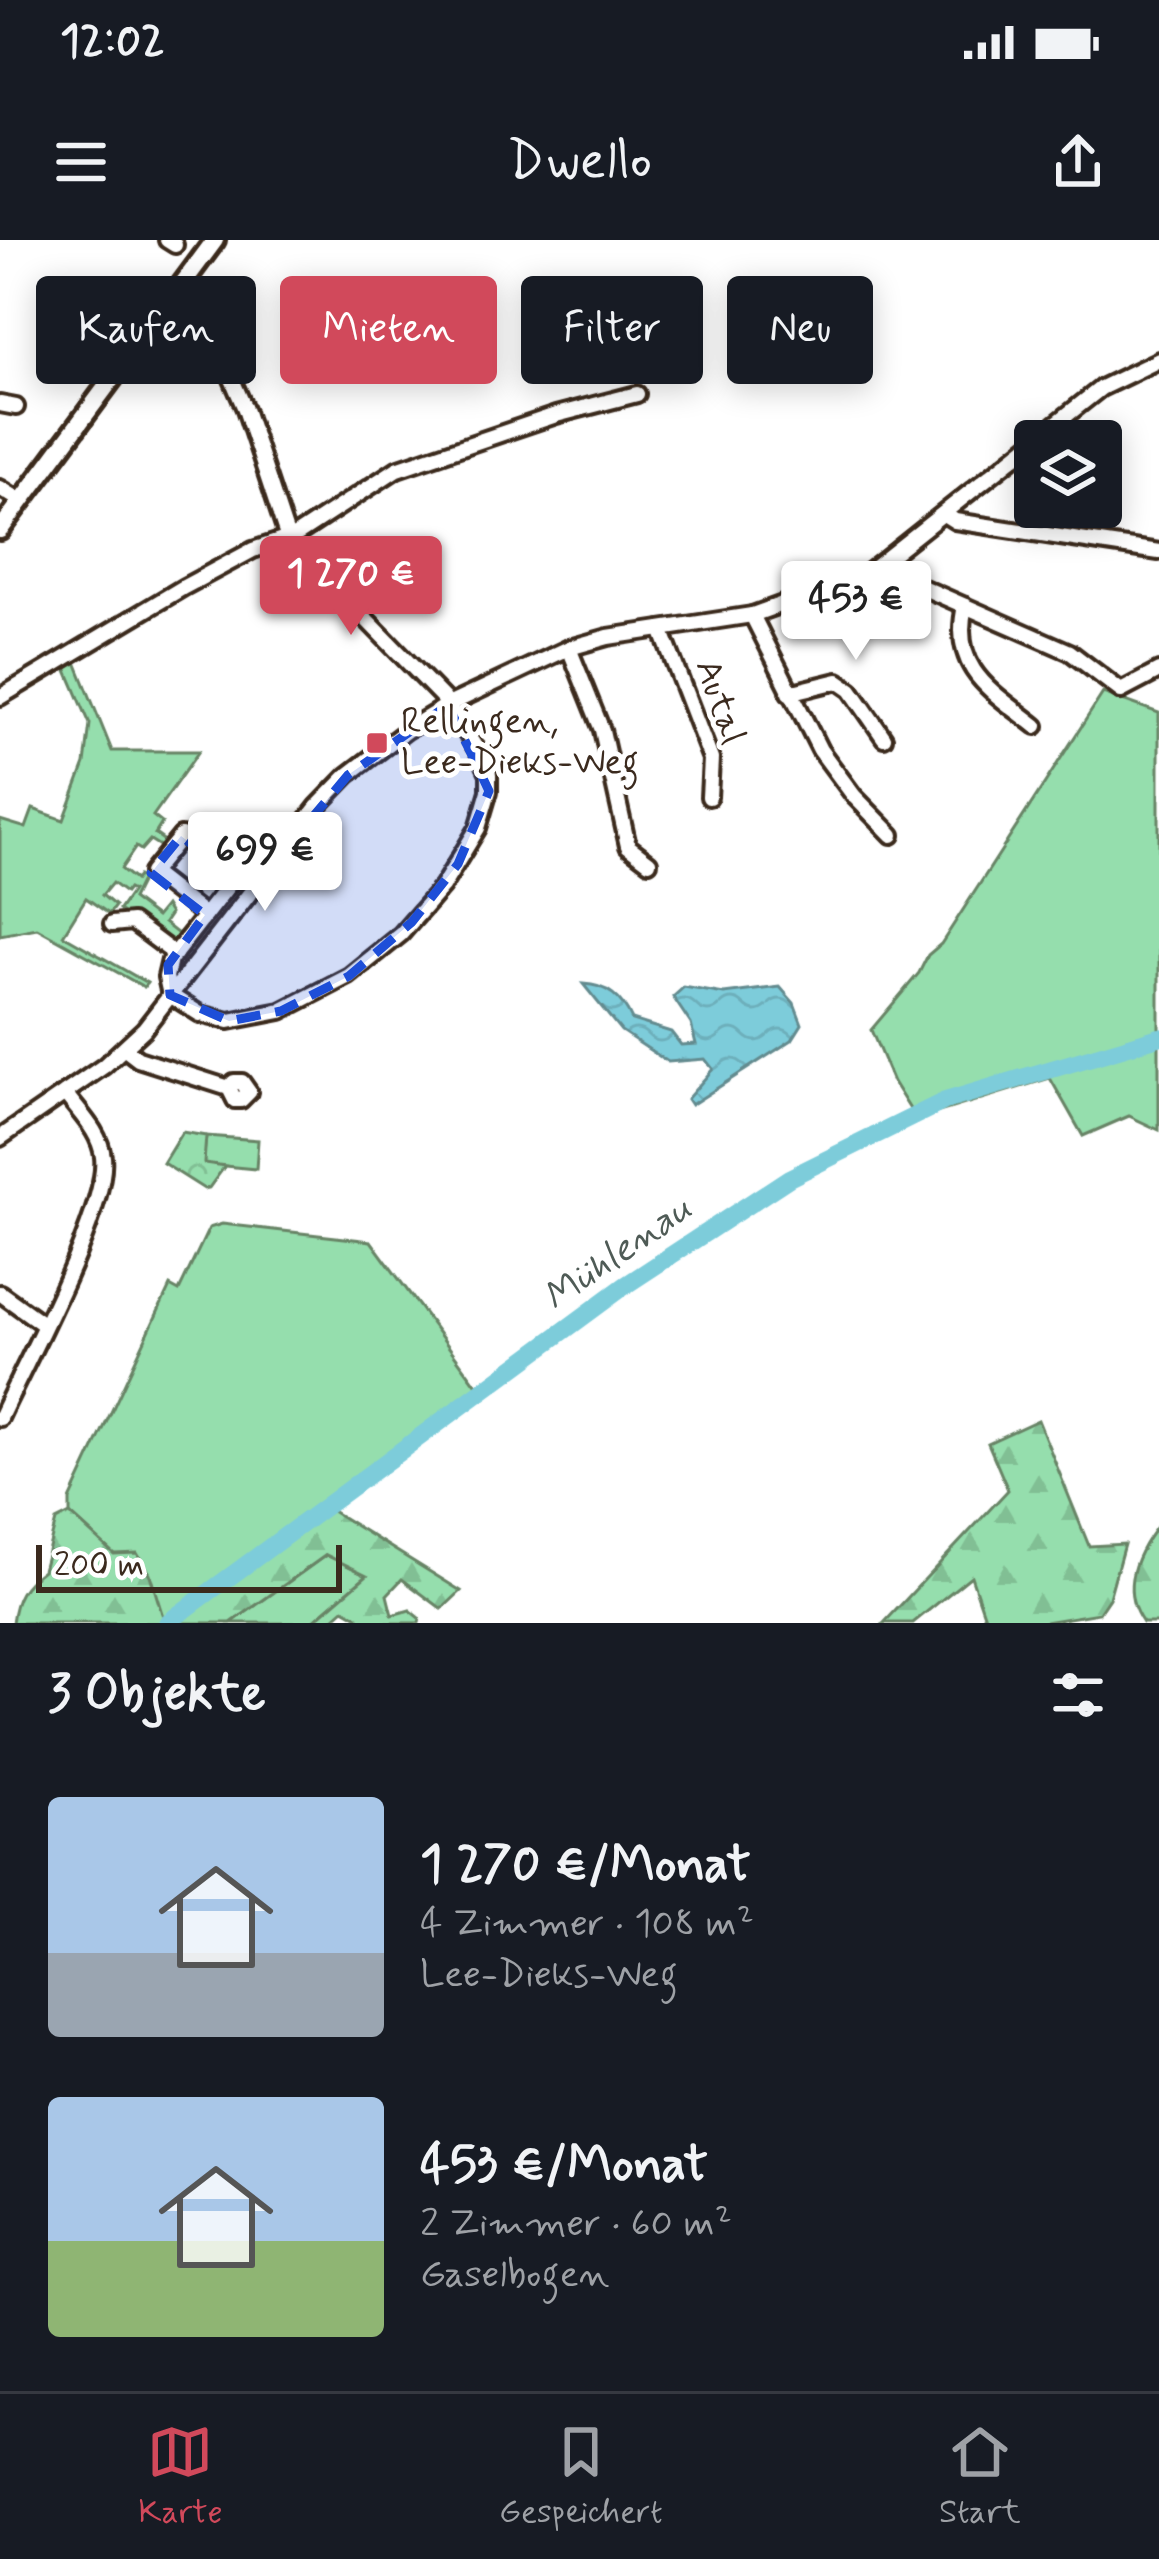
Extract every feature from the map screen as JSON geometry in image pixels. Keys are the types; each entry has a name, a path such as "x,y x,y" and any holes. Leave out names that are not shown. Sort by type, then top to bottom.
{"main road":[{"path":"188,276 214,240"},
{"path":"0,530 108,384"}],"street":[{"path":"0,1138 125,1049 348,775 404,732 448,705 569,648 752,615 849,582 885,561 1101,388 1159,360"},
{"path":"170,995 215,1018 263,1017 332,987 401,934 458,863 478,828 489,791 489,774 480,754 448,705 288,539 234,384"},
{"path":"0,697 184,587 253,550 288,539 397,469 556,415 637,394"},
{"path":"0,488 22,501"},
{"path":"944,514 956,521 1159,552"},
{"path":"885,561 908,581 1070,652 1121,691 1159,671"},
{"path":"965,606 959,632 974,674 1036,726"},
{"path":"752,615 820,750 854,796 892,835"},
{"name":"Autal","path":"662,629 711,759 709,797"},
{"path":"569,648 602,730 628,846 649,862"},
{"path":"789,693 838,680 884,738"},
{"path":"205,915 151,873 181,836 235,877"},
{"path":"170,995 166,977 175,954 205,915 248,864 272,864"},
{"path":"112,924 132,922 175,954"},
{"path":"125,1049 138,1059 230,1088"},
{"path":"0,1418 6,1387 43,1324 103,1179 100,1144 65,1093"},
{"path":"0,1293 43,1324"}],"highlighted area":[{"path":"448,705 489,791 458,864 412,922 349,976 281,1011 229,1021 170,995 168,965 205,915 151,873 181,836 233,876 274,863 348,775"}],"green space":[{"path":"74,657 112,751 199,751 153,816 162,823 155,834 166,842 174,832 178,835 166,850 150,840 141,850 136,847 121,869 135,880 142,879 132,899 156,917 165,906 170,914 164,923 178,934 185,926 190,930 176,947 169,947 119,910 132,891 125,893 112,883 102,895 115,906 109,914 86,898 63,935 147,983 144,987 37,928 0,935 0,820 26,828 33,809 64,820 85,764 90,724 64,663"},
{"path":"1103,693 1159,713 1159,1130 1129,1116 1083,1136 1050,1078 916,1119 893,1082 871,1030 941,944"},
{"path":"182,1132 206,1136 204,1163 225,1166 209,1188 163,1163"},
{"path":"206,1136 258,1140 256,1169 203,1164"},
{"path":"222,1224 371,1241 479,1388 162,1619 150,1575 114,1554 70,1514 70,1500 170,1286 179,1291 209,1228"},
{"path":"1038,1420 1089,1546 1124,1544 1109,1598 1099,1613 1039,1623 987,1623 971,1576 913,1623 884,1623 1008,1490 988,1443"},
{"path":"327,1508 461,1591 442,1609 402,1579 387,1595 392,1615 410,1610 420,1618 419,1623 359,1623 358,1617 344,1609 335,1623 311,1623 367,1575 326,1555 231,1623 171,1623"},
{"path":"70,1514 114,1554 137,1553 150,1575 165,1623 12,1623 21,1593 43,1570 56,1521"},
{"path":"1159,1524 1159,1623 1143,1623 1132,1598 1133,1572"},
{"path":"326,1555 367,1575 311,1623 231,1623"}],"water":[{"path":"583,984 607,990 632,1020 671,1032 681,1045 696,1044 691,1024 673,997 684,987 724,994 780,987 794,1003 802,1024 792,1040 691,1105 687,1099 713,1069 705,1059 668,1062 621,1031"}],"waterway":[{"name":"Mühlenau","path":"167,1623 626,1285 789,1178 945,1101 1159,1037"}],"place":[{"name":"Rellingen, Lee-Dieks-Weg","path":"377,743"}]}
